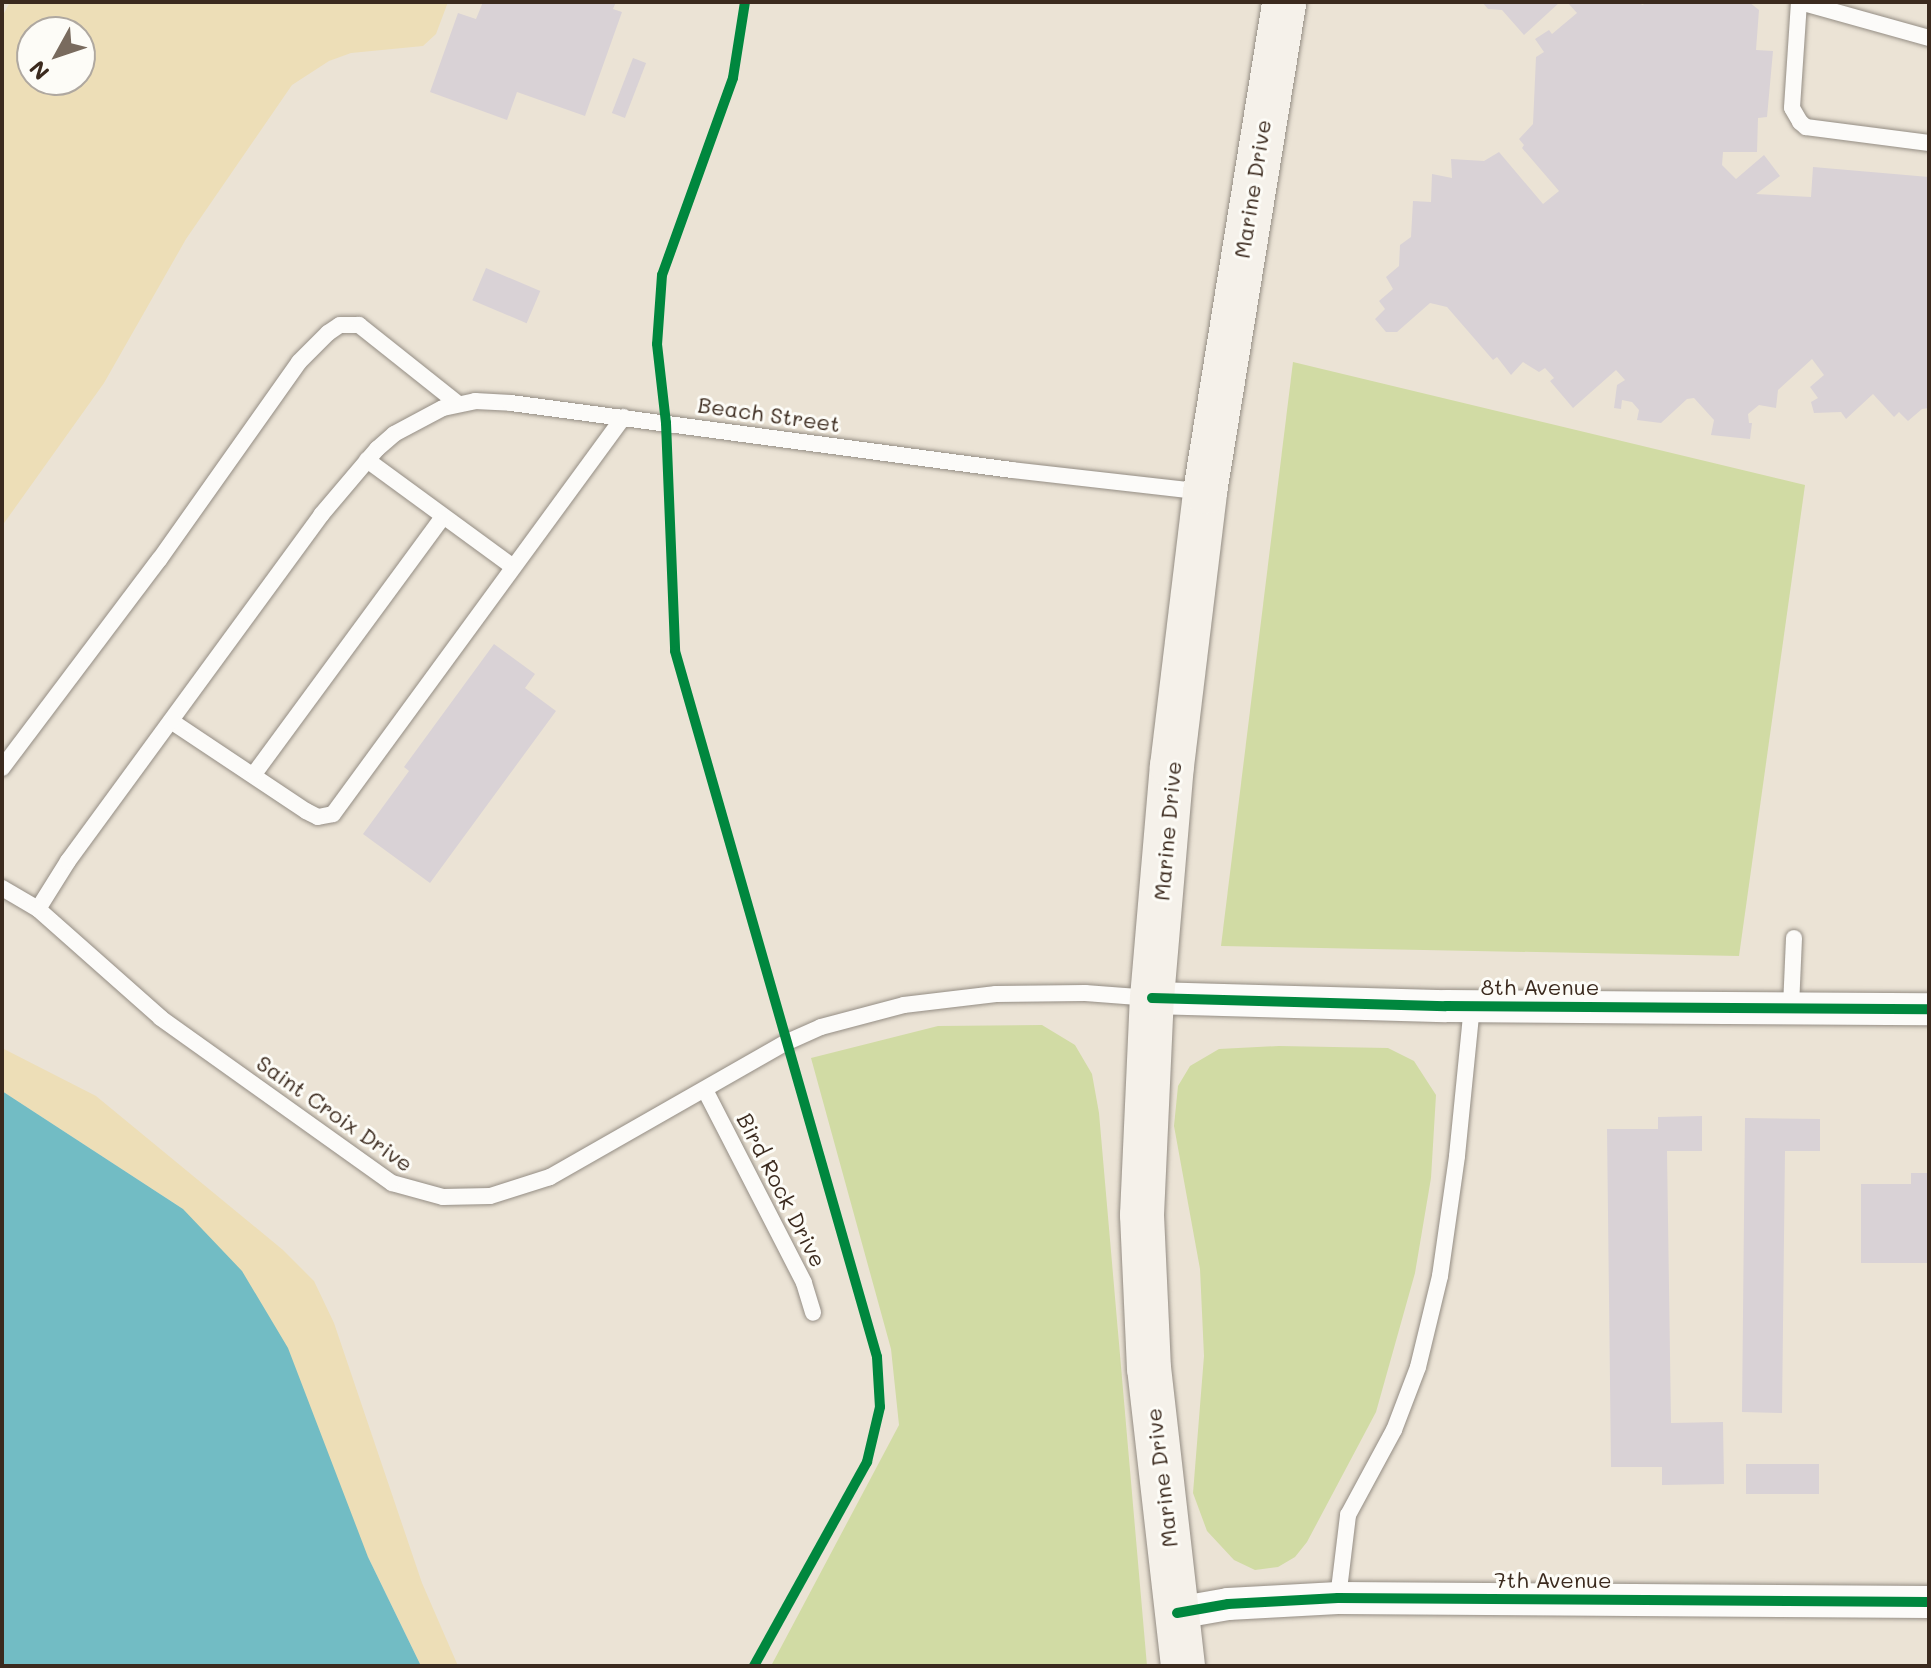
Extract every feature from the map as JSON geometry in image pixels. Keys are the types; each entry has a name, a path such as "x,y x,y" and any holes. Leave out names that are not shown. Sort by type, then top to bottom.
{"main road":[{"name":"Marine Drive","path":"1183,1666 1149,1369 1142,1215 1152,998 1172,766 1205,492 1284,2"}],"street":[{"name":"8th Avenue","path":"1152,998 1472,1007 1929,1009"},
{"name":"7th Avenue","path":"1177,1613 1228,1604 1338,1598 1929,1602"}],"lane":[{"path":"1929,38 1800,2 1792,108 1806,127 1929,143"},
{"path":"2,768 150,572 299,362 328,333 340,325 359,325 457,403"},
{"name":"Beach Street","path":"171,721 321,515 367,460 394,434 457,403 511,403 1012,470 1205,492"},
{"path":"38,909 68,861 171,721 314,816 325,818 333,814 624,417"},
{"path":"367,460 512,566"},
{"path":"254,774 443,517"},
{"name":"Saint Croix Drive","path":"2,888 38,909 161,1018 392,1183 410,1191 459,1198 490,1196 531,1184 785,1043 821,1027 904,1005 996,994 1085,993 1152,998"},
{"path":"1791,1007 1794,938"},
{"path":"1338,1598 1348,1515 1404,1405 1418,1367 1440,1276 1472,1007"},
{"name":"Bird Rock Drive","path":"705,1090 804,1283 813,1313"}],"green space":[{"path":"1293,362 1805,485 1739,956 1221,946"},
{"path":"1042,1025 1075,1045 1092,1074 1099,1113 1147,1666 771,1666 899,1425 891,1349 811,1058 938,1026"},
{"path":"1279,1046 1388,1048 1414,1061 1436,1095 1431,1178 1415,1273 1376,1412 1307,1542 1295,1557 1278,1567 1255,1570 1234,1560 1207,1531 1193,1493 1204,1356 1200,1269 1174,1126 1178,1086 1190,1066 1219,1049"}],"sand":[{"path":"10,2 448,2 436,34 423,46 351,53 329,61 292,85 186,239 104,383 2,526 2,17"},
{"path":"2,1048 96,1096 283,1250 314,1281 334,1323 422,1583 458,1666 421,1666 368,1557 183,1209 2,1091"}],"water":[{"path":"2,1091 183,1209 242,1271 288,1348 368,1557 421,1666 2,1666"}],"building":[{"path":"483,2 616,2 613,9 622,12 585,116 517,92 507,120 430,92 458,13 476,19"},
{"path":"1482,2 1560,2 1524,35 1502,10 1488,9"},
{"path":"1567,2 1640,2 1642,5 1649,2 1749,2 1759,10 1756,50 1773,51 1767,117 1758,118 1757,152 1723,152 1722,165 1736,179 1764,155 1780,176 1756,194 1811,197 1813,167 1929,177 1929,408 1922,409 1908,421 1899,412 1894,417 1873,394 1846,419 1841,412 1814,413 1811,402 1818,398 1810,387 1824,375 1812,359 1778,390 1776,408 1759,405 1748,414 1749,423 1752,423 1750,439 1711,435 1714,420 1694,398 1687,399 1661,423 1637,420 1639,410 1632,402 1622,400 1621,409 1614,408 1617,385 1625,380 1616,370 1573,408 1550,381 1554,378 1545,368 1539,372 1523,362 1511,375 1497,357 1493,360 1447,307 1430,303 1397,332 1386,332 1375,319 1385,309 1379,301 1393,289 1386,277 1399,266 1400,245 1411,237 1413,201 1431,202 1432,174 1452,178 1451,159 1484,161 1499,152 1543,204 1559,191 1522,148 1524,145 1519,139 1533,124 1536,57 1544,52 1535,39 1549,30 1552,34 1577,13"},
{"path":"633,58 646,63 625,118 612,113"},
{"path":"486,268 540,291 527,323 472,300"},
{"path":"494,644 535,674 525,688 556,711 430,883 363,834 409,771 404,767"},
{"path":"1702,1116 1702,1151 1667,1151 1671,1423 1723,1422 1724,1484 1662,1485 1662,1467 1611,1467 1607,1129 1658,1129 1658,1117"},
{"path":"1745,1118 1820,1119 1820,1151 1785,1151 1782,1413 1742,1412"},
{"path":"1911,1173 1929,1173 1929,1263 1861,1263 1861,1184 1911,1184"},
{"path":"1746,1464 1819,1464 1819,1494 1746,1494"}],"cycle path":[{"path":"745,2 733,78 662,275 657,344 666,423 675,651 877,1357 880,1407 867,1462 754,1666"},
{"path":"1152,998 1446,1006 1929,1009"},
{"path":"1177,1613 1228,1604 1338,1598 1929,1602"}]}
